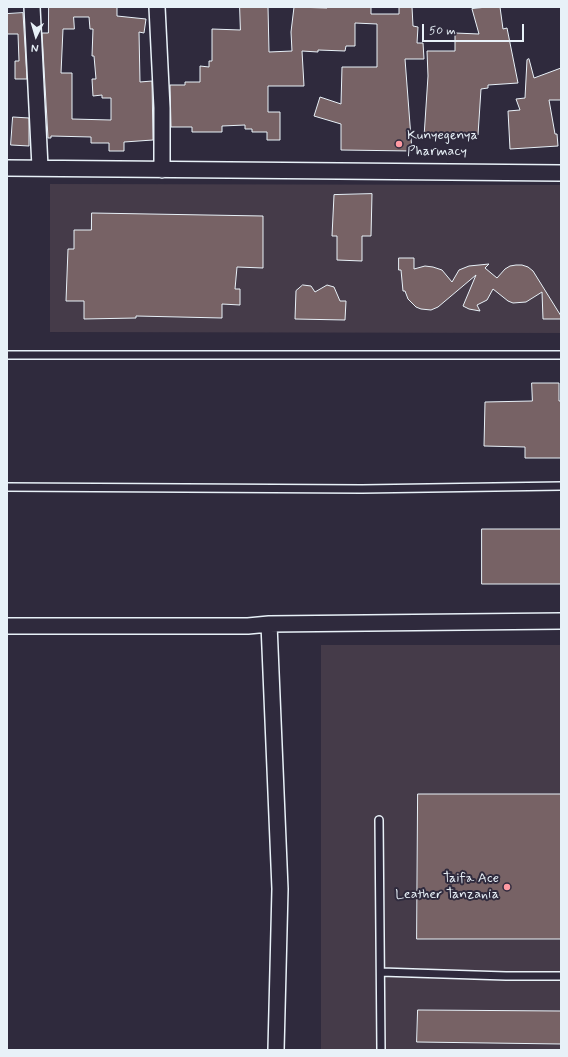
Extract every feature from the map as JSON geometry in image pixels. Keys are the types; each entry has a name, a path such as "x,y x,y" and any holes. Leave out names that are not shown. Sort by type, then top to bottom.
{"street":[{"path":"32,7 40,167"},
{"path":"158,7 162,101 162,170"},
{"path":"7,168 40,167 162,170 561,173"},
{"path":"7,626 248,626 269,624 561,621"},
{"path":"269,624 280,889 276,1050"}],"lane":[{"path":"7,356 561,355"},
{"path":"7,487 362,489 561,486"},
{"path":"378,820 381,1050"},
{"path":"381,972 506,976 561,976"}],"shaded area":[{"path":"50,184 561,185 561,333 50,332"},
{"path":"321,645 561,645 561,1050 321,1050"}],"building":[{"path":"49,7 117,7 117,16 146,19 144,33 139,32 140,82 152,81 153,140 124,142 124,151 109,151 109,143 91,143 91,137 51,136 51,138 48,138 42,33 48,33","holes":["74,17 89,17 90,29 93,29 92,56 94,56 96,79 92,79 93,96 102,95 102,98 111,98 111,120 72,119 72,73 61,73 63,29 74,29"]},
{"path":"240,7 268,7 269,52 292,51 291,32 294,7 371,7 371,14 399,14 399,7 412,7 413,26 418,27 417,43 423,43 424,59 405,59 412,151 341,150 341,124 314,116 320,97 341,104 342,67 377,67 377,24 355,23 355,46 346,46 345,51 302,51 304,86 268,86 268,112 280,112 280,140 267,140 267,132 252,132 252,129 245,129 245,125 222,126 222,132 192,132 192,127 171,127 170,85 185,85 185,82 200,82 200,66 209,67 209,61 212,61 212,29 240,30"},
{"path":"500,7 503,29 507,28 518,83 488,85 488,88 481,89 478,135 446,134 446,139 424,137 428,76 427,51 455,51 455,33 479,34 472,9"},
{"path":"23,13 27,79 15,79 15,61 19,61 18,34 7,34 7,14"},
{"path":"529,59 534,78 561,68 561,100 549,100 555,134 557,134 558,146 510,149 508,111 520,110 516,99 525,98 527,60"},
{"path":"13,117 29,118 29,146 11,145"},
{"path":"372,194 371,236 362,236 362,261 337,260 337,236 332,236 334,195"},
{"path":"92,213 263,216 263,268 237,267 235,289 240,289 240,305 222,304 222,318 136,316 136,318 84,319 84,301 66,301 68,249 74,249 74,230 91,230"},
{"path":"399,258 414,258 414,269 425,266 442,270 452,282 459,270 469,266 489,264 485,268 497,278 510,266 522,265 528,267 533,271 561,316 561,319 543,319 542,292 526,302 513,303 508,301 493,289 487,300 477,305 480,311 463,306 476,275 438,307 431,310 421,309 416,307 408,299 405,291 403,291 401,270 399,270"},
{"path":"303,285 311,286 315,292 327,285 334,287 340,301 346,301 345,320 295,319 296,291"},
{"path":"532,383 559,383 559,401 561,401 561,458 525,458 525,447 484,446 485,402 532,401"},
{"path":"482,529 561,529 561,584 482,584"},
{"path":"418,794 561,794 561,939 417,939"},
{"path":"418,1010 561,1011 561,1044 417,1042"}],"place":[{"name":"Kunyegenya Pharmacy","path":"399,144"},
{"name":"Taifa Ace Leather Tanzania","path":"507,887"}]}
